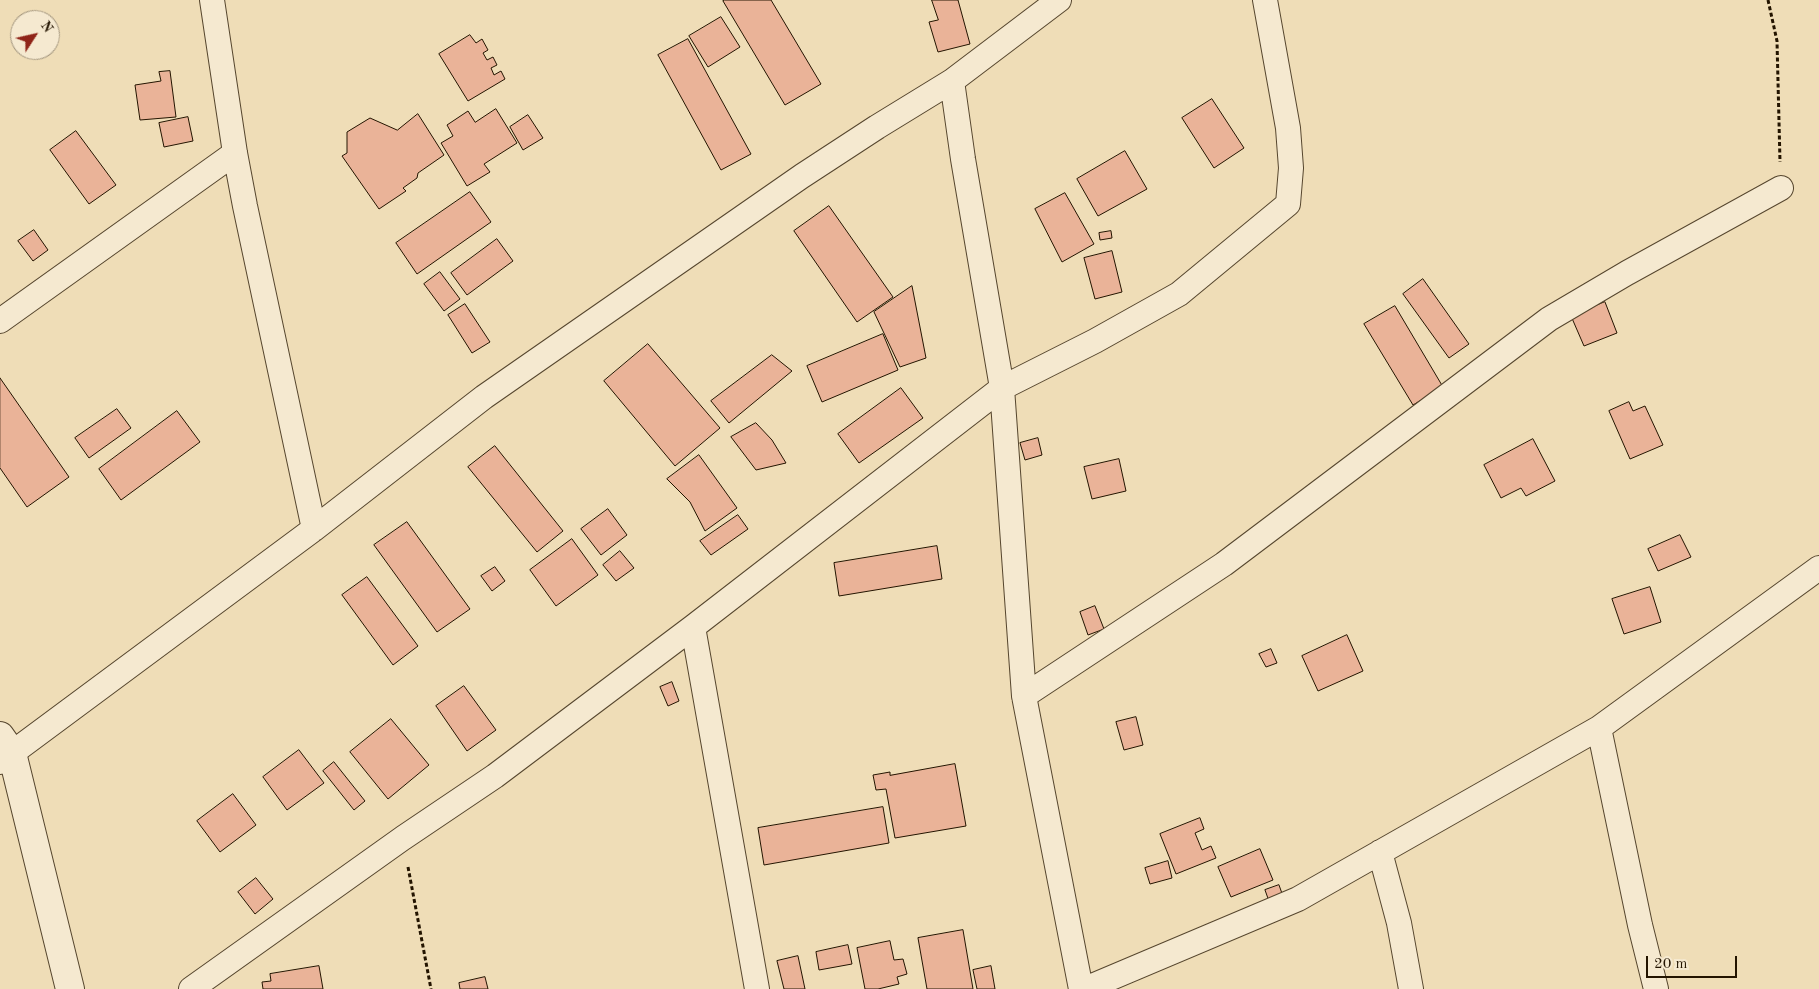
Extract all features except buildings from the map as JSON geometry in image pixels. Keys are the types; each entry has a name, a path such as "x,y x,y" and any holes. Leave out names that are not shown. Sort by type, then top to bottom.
{"street":[{"path":"212,0 245,206 314,529"},
{"path":"70,989 4,750 314,529 484,398 802,176 952,81 1059,0"},
{"path":"191,989 403,838 495,776 693,627 1002,388 1096,341 1180,294 1288,204 1291,168 1288,128 1265,0"},
{"path":"952,81 970,206 1002,388 1024,696 1083,989 1298,899 1599,728 1819,568"},
{"path":"0,321 235,153"},
{"path":"1024,696 1224,564 1549,320 1627,273 1781,188"},
{"path":"693,627 757,989"},
{"path":"1599,728 1640,926 1656,989"},
{"path":"1380,852 1399,923 1411,989"}],"path":[{"path":"1768,0 1778,41 1781,188"},
{"path":"403,838 431,989"}]}
